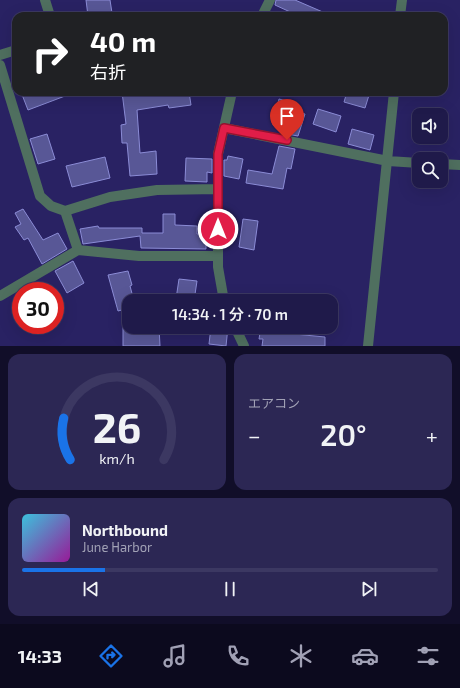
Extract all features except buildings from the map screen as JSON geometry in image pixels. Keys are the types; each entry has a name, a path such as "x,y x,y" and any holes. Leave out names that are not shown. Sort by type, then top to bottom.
{"street":[{"path":"45,0 49,12"},
{"path":"264,12 270,0"},
{"path":"400,12 402,0"},
{"path":"0,55 12,51"},
{"path":"0,64 40,196 51,206 65,211 110,197 157,190 218,189"},
{"path":"223,294 218,267 218,154 231,96"},
{"path":"368,346 394,96"},
{"path":"224,128 388,161 412,163"},
{"path":"448,164 460,165"},
{"path":"65,211 78,250"},
{"path":"0,296 78,250 139,256 218,256"},
{"path":"238,334 244,346"}],"route":[{"path":"218,229 218,154 224,128 287,140"}]}
